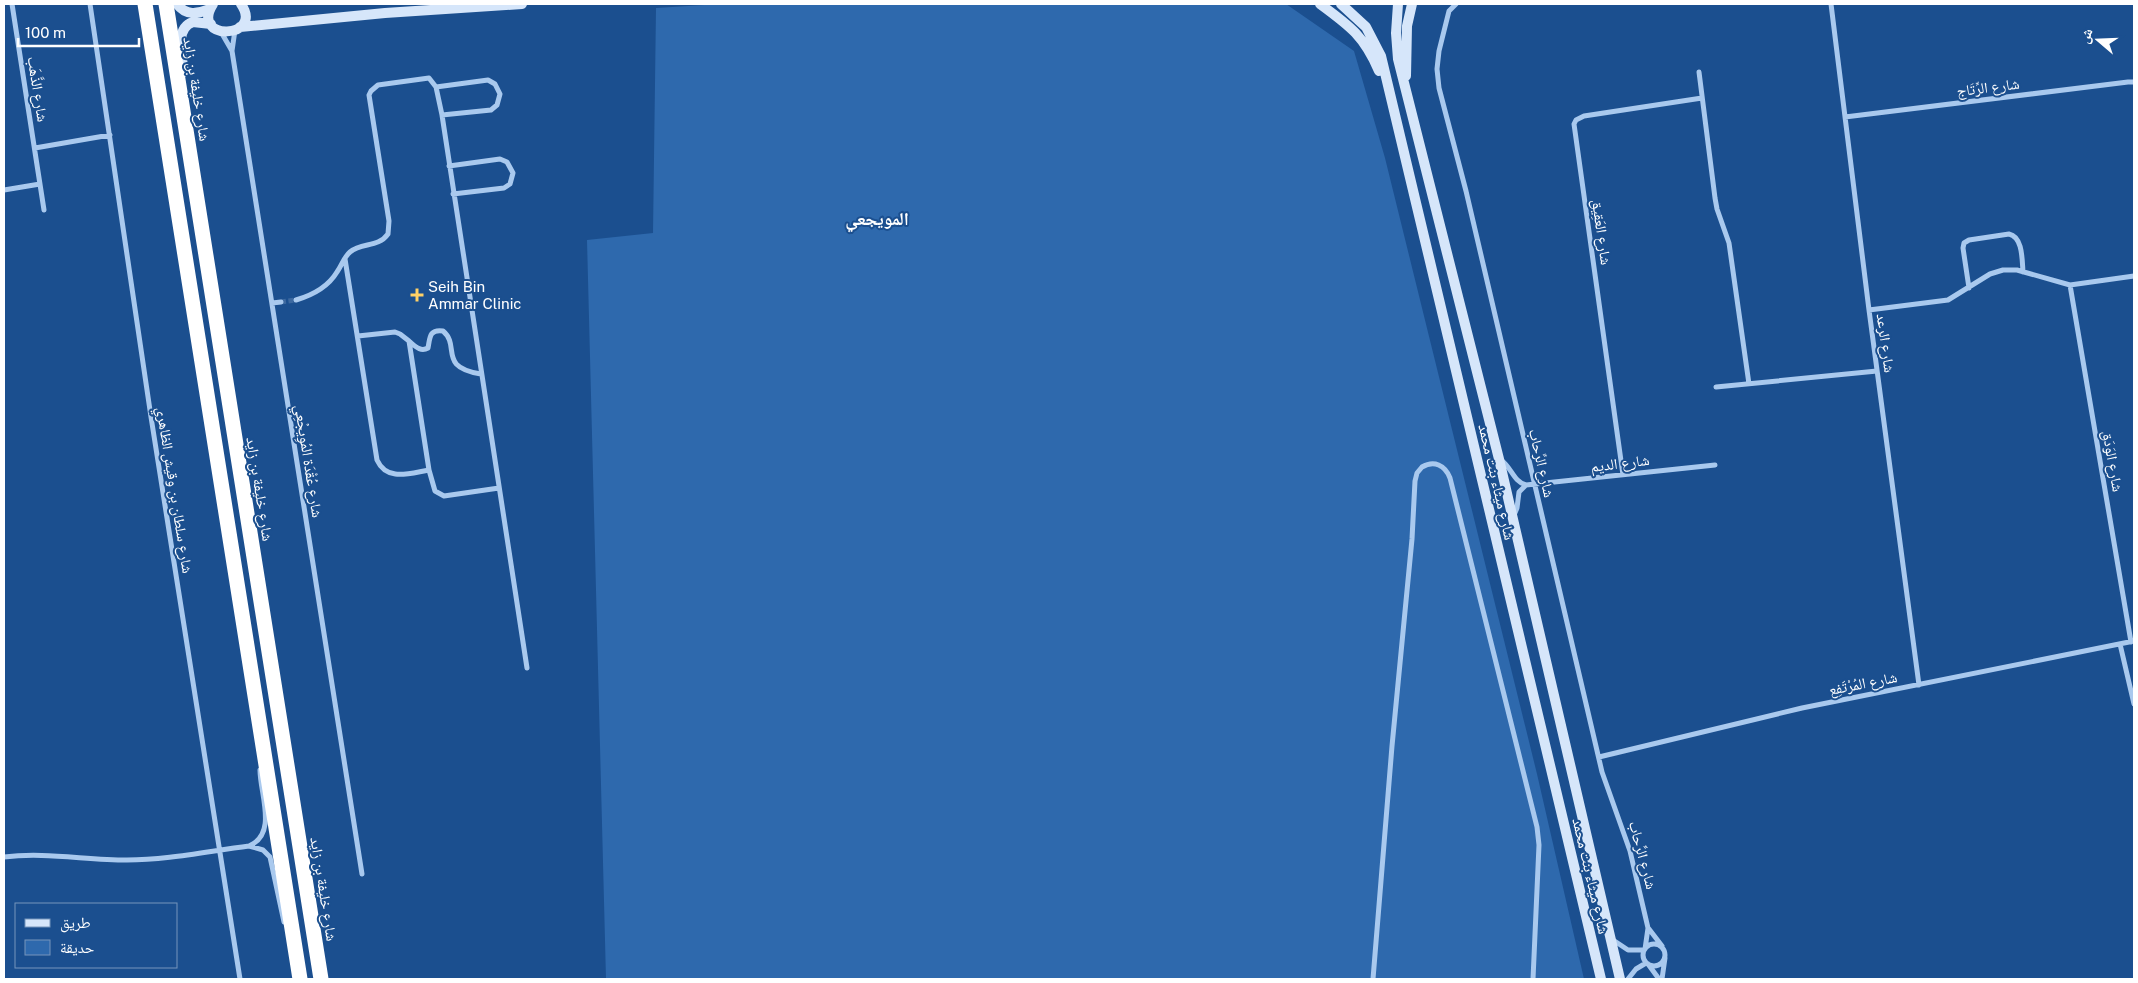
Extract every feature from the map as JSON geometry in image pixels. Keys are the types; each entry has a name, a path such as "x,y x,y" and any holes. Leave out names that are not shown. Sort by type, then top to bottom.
{"highway":[{"path":"145,4 300,979"},
{"name":"شارع خليفة بن زايد","path":"166,4 321,979"}],"main road":[{"path":"177,4 192,14 211,6 211,24"},
{"path":"238,29 245,14 241,4"},
{"path":"186,128 188,107 181,43 185,27 194,22 211,24 221,32 385,8 522,4"},
{"path":"1320,4 1361,37 1372,54 1389,93"},
{"name":"شارع ميثاء بنت محمد","path":"1341,4 1359,19 1372,36 1380,56 1601,979"},
{"name":"شارع ميثاء بنت محمد","path":"1398,4 1396,43 1406,92 1499,459 1620,979"},
{"path":"1406,92 1407,26 1412,4"}],"street":[{"name":"شارع الذَّهَب","path":"12,4 44,210"},
{"name":"شارع سلطان بن وقيش الظاهري","path":"90,4 240,979"},
{"name":"شارع الرِّحاب","path":"1456,4 1449,11 1439,51 1437,70 1440,88 1599,757 1607,787 1626,835 1648,928 1645,949"},
{"name":"شارع الرعد","path":"1831,4 1868,310 1919,685"},
{"name":"شارع عُقْدَة المُوِيجْعِي","path":"232,51 238,29"},
{"name":"شارع عُقْدَة المُوِيجْعِي","path":"221,32 232,51 362,874"},
{"path":"1699,72 1717,209 1730,244 1749,384"},
{"path":"296,300 322,288 337,273 345,258 354,249 379,243 388,234 390,228 369,100 371,91 378,84 425,77 432,80 436,87 442,115 527,668"},
{"path":"436,87 488,80 498,86 500,94 498,105 491,110 442,115"},
{"name":"شارع الرِّتَاج","path":"1845,118 2134,82"},
{"name":"شارع العَقِيق","path":"1623,476 1574,124 1580,117 1584,116 1702,98"},
{"path":"35,148 110,135"},
{"path":"449,166 500,159 508,162 513,172 510,184 504,188 453,194"},
{"path":"4,190 40,184"},
{"path":"1969,288 1963,248 1964,243 1969,240 2010,234 2015,236 2019,240 2023,272"},
{"path":"345,258 377,460 384,470 395,475 429,470"},
{"path":"1868,310 1948,300 1997,272 2010,270 2070,285 2134,276"},
{"name":"شارع الوَدَق","path":"2070,285 2133,641"},
{"path":"272,303 281,302"},
{"path":"358,336 395,332 419,349 424,350 428,348 432,333 437,330 443,331 447,335 451,353 458,366 464,370 481,374"},
{"path":"408,341 429,470 435,490 444,496 499,488"},
{"path":"1716,387 1877,371"},
{"path":"1499,459 1507,464 1516,479 1526,486 1519,492 1517,508 1512,517"},
{"path":"1373,979 1400,654 1412,539 1415,477 1422,467 1434,463 1444,468 1450,478 1537,827 1539,845 1533,979"},
{"name":"شارع الديم","path":"1526,486 1715,465"},
{"name":"شارع المُرْتَفِع","path":"1599,757 1802,708 2133,641"},
{"path":"2120,644 2134,704"},
{"path":"4,857 42,854 126,860 249,846 258,841 265,828 260,775 263,744"},
{"path":"249,846 263,850 270,857 282,914 294,944"},
{"name":"شارع الرِّحاب","path":"1648,928 1662,946"},
{"path":"1610,938 1628,950 1645,949 1652,945 1662,946 1666,952 1661,979"},
{"path":"1645,949 1643,955 1647,964 1661,979"},
{"path":"1628,979 1636,969 1647,964 1658,963 1665,958"}],"green space":[{"path":"720,4 1286,4 1354,51 1385,158 1537,774 1584,979 606,979 587,240 653,233 656,8"}],"tunnel":[{"path":"281,302 296,300"}],"place":[{"name":"Seih Bin Ammar Clinic","path":"417,295"}],"district":[{"name":"المويجعي","path":"877,218"}]}
